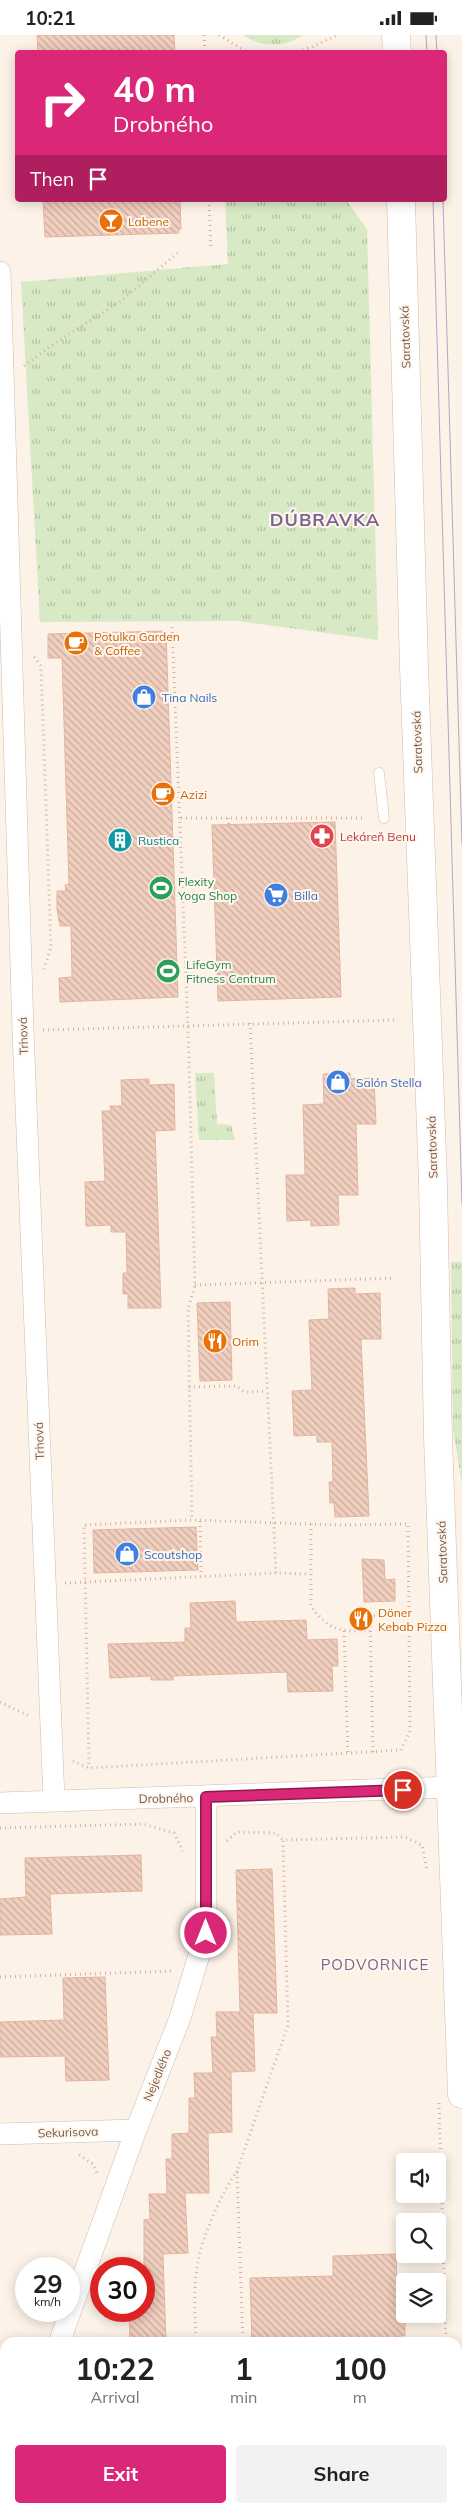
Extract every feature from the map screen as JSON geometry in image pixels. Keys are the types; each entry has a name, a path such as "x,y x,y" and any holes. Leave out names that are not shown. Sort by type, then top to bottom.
{"main road":[{"path":"396,35 397,50"},
{"name":"Saratovská","path":"402,202 414,652 433,1183 439,1447 462,2094"}],"street":[{"name":"Trhová","path":"0,272 23,1031 54,1800"},
{"name":"Drobného","path":"0,1803 452,1787"},
{"name":"Nejedlého","path":"60,2337 136,2130 180,2018 206,1933 206,1797"},
{"name":"Sekurisova","path":"0,2134 136,2130"}],"lane":[{"path":"379,773 384,818"}],"path":[{"path":"204,35 205,50"},
{"path":"219,35 245,50"},
{"path":"299,50 337,35"},
{"path":"209,202 211,250"},
{"path":"3,382 52,345 121,301 180,251"},
{"path":"172,627 181,818 195,1285 188,1309 192,1520"},
{"path":"31,651 41,666 52,947 42,975"},
{"path":"181,818 364,818"},
{"path":"228,819 229,825"},
{"path":"23,1031 398,1020"},
{"path":"250,1023 276,1573"},
{"path":"195,1285 395,1278"},
{"path":"189,1387 236,1386 245,1392 267,1391"},
{"path":"192,1520 311,1524 408,1524 410,1731 401,1750 89,1768 84,1525 192,1520"},
{"path":"200,1521 201,1576"},
{"path":"311,1524 311,1607 326,1625 344,1631 370,1631"},
{"path":"45,1585 85,1581 201,1576 276,1573 310,1574"},
{"path":"373,1752 370,1616 409,1616"},
{"path":"344,1631 348,1754"},
{"path":"0,1702 33,1718"},
{"path":"0,1828 143,1824 174,1833 185,1854"},
{"path":"196,2337 195,2298 198,2260 224,2190 237,2171 288,2025 283,1840 404,1837"},
{"path":"0,1977 179,1971"},
{"path":"75,2151 93,2164 100,2181"},
{"path":"237,2171 243,2337"}],"green space":[{"path":"243,35 303,35 288,42 273,45 258,42"},
{"path":"225,202 347,202 367,229 378,640 238,621 40,622 21,282 228,264"},
{"path":"195,1073 214,1073 217,1124 231,1125 235,1140 199,1140"},
{"path":"451,1262 462,1262 462,1484 453,1429"}],"building":[{"path":"37,35 174,35 175,50 38,50"},
{"path":"43,202 180,202 181,229 179,229 179,233 45,237"},
{"name":"Rustica","path":"166,631 178,997 60,1002 59,978 72,977 71,926 60,926 57,909 57,891 66,891 65,885 69,884 62,658 48,658 48,634"},
{"name":"Billa","path":"335,822 341,997 218,1001 212,825"},
{"path":"350,1073 350,1079 374,1078 376,1124 356,1124 358,1195 338,1195 339,1225 311,1226 311,1220 287,1221 286,1175 305,1175 303,1105 324,1104 323,1074"},
{"path":"149,1079 149,1085 174,1084 175,1130 155,1131 161,1308 128,1308 128,1294 123,1294 123,1273 127,1273 126,1232 111,1232 111,1225 86,1226 85,1182 105,1181 102,1111 111,1111 110,1106 122,1106 121,1080"},
{"path":"355,1288 355,1294 380,1293 381,1339 361,1339 369,1516 335,1517 334,1503 330,1503 329,1482 333,1482 332,1442 317,1442 317,1435 294,1436 292,1391 312,1390 309,1320 329,1319 328,1289"},
{"name":"Orim","path":"230,1302 232,1380 200,1381 197,1303"},
{"path":"196,1527 198,1570 94,1573 93,1530"},
{"path":"362,1559 384,1560 385,1580 395,1579 395,1601 364,1602"},
{"path":"235,1601 236,1622 306,1620 307,1640 337,1639 338,1666 332,1666 333,1691 288,1692 287,1672 173,1676 173,1680 151,1680 151,1676 110,1678 108,1644 185,1642 185,1628 191,1628 190,1603"},
{"path":"141,1855 142,1891 50,1894 52,1934 0,1935 0,1899 26,1897 25,1858"},
{"path":"272,1869 277,2013 253,2013 255,2071 231,2072 232,2132 208,2133 209,2193 185,2193 188,2253 163,2254 166,2337 130,2337 129,2322 155,2322 155,2257 144,2257 144,2220 150,2219 149,2194 167,2194 166,2159 172,2159 172,2134 189,2133 189,2098 195,2098 194,2073 213,2073 211,2037 217,2037 216,2012 240,2012 236,1870"},
{"path":"105,1977 109,2080 66,2081 65,2056 0,2057 0,2022 64,2020 63,1978"},
{"path":"396,2254 396,2323 405,2323 405,2336 252,2337 250,2278 333,2276 333,2256"}],"tram line":[{"path":"426,35 427,50"},
{"path":"436,35 437,50"},
{"path":"433,202 462,1204"},
{"path":"443,202 462,844"}],"place":[{"name":"Labene","path":"111,221"},
{"name":"Potulka Garden & Coffee","path":"76,643"},
{"name":"Tina Nails","path":"144,697"},
{"name":"Azizi","path":"163,794"},
{"name":"Lekáreň Benu","path":"322,836"},
{"name":"Rustica","path":"120,840"},
{"name":"Flexity Yoga Shop","path":"161,888"},
{"name":"Billa","path":"276,895"},
{"name":"LifeGym Fitness Centrum","path":"168,971"},
{"name":"Salón Stella","path":"338,1082"},
{"name":"Orim","path":"215,1341"},
{"name":"Scoutshop","path":"127,1554"},
{"name":"Döner Kebab Pizza","path":"361,1619"}],"district":[{"name":"DÚBRAVKA","path":"325,519"},
{"name":"PODVORNICE","path":"375,1964"}],"route":[{"path":"206,1933 206,1797 403,1790"}]}
